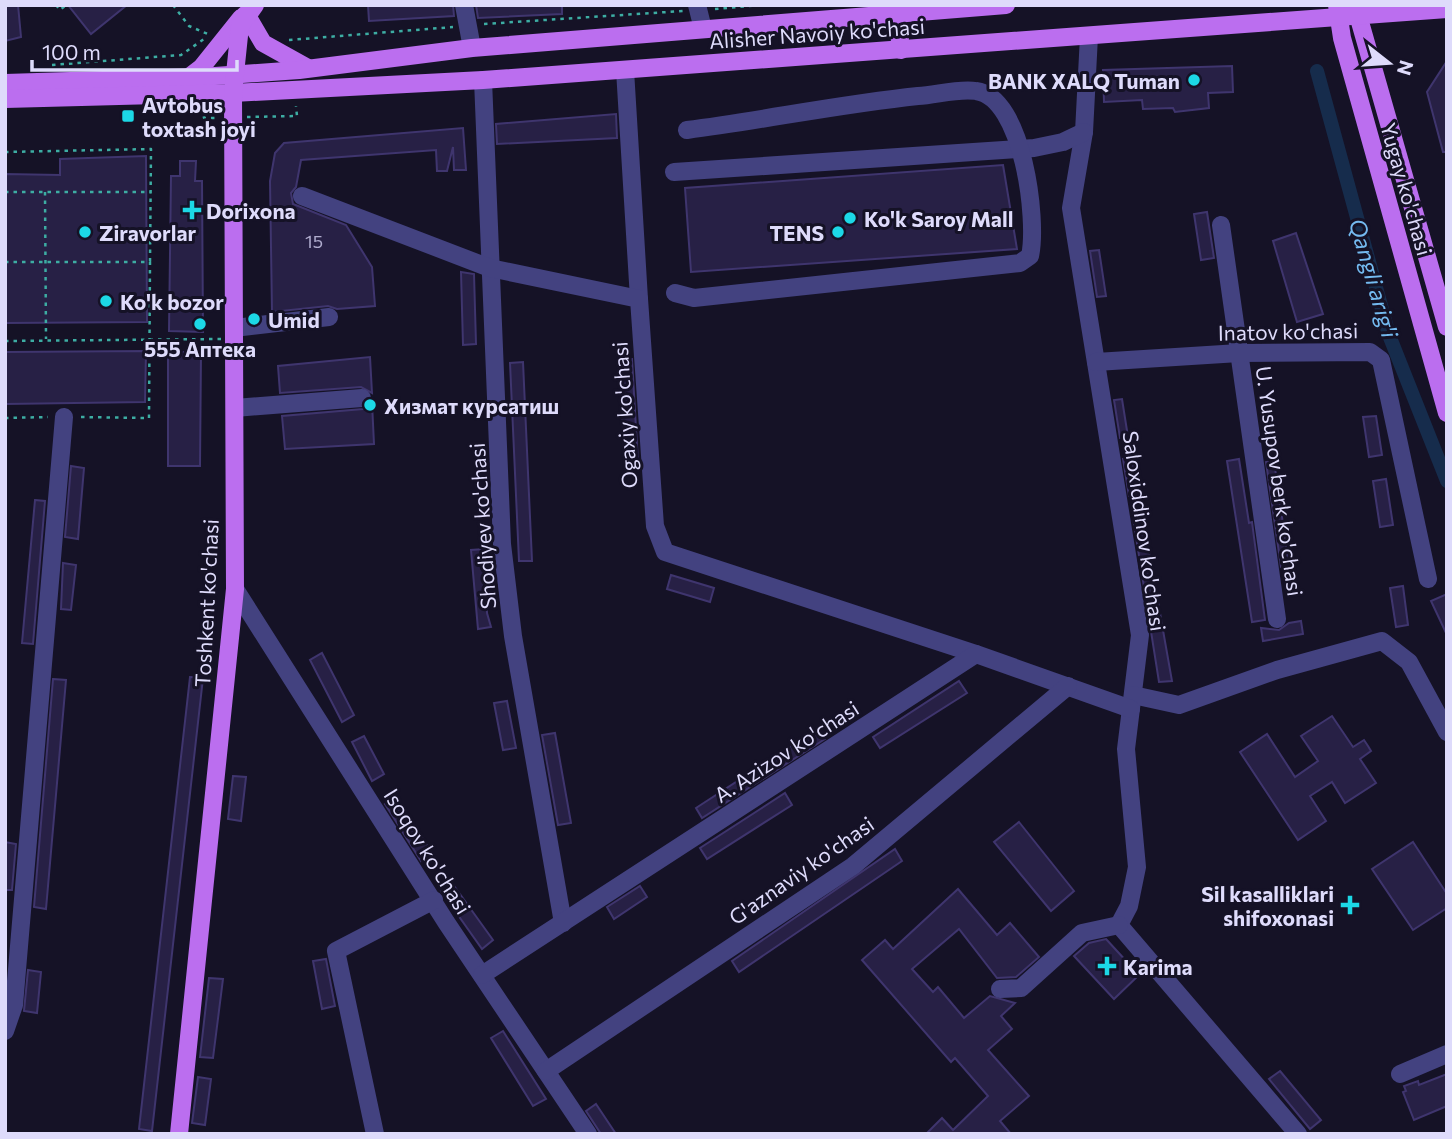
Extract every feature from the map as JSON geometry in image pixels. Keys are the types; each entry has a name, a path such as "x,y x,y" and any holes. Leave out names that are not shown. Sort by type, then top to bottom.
{"main road":[{"name":"Alisher Navoiy ko'chasi","path":"5,83 188,78 308,68 472,48 1006,5"},
{"name":"Alisher Navoiy ko'chasi","path":"5,99 233,93 483,80 1089,36 1353,10 1447,9"},
{"path":"188,78 201,68 236,22 251,10 262,43 308,68"},
{"name":"Toshkent ko'chasi","path":"179,1134 234,589 233,93 238,35 251,10"},
{"name":"Yugay ko'chasi","path":"1353,10 1442,292 1447,327"},
{"name":"Yugay ko'chasi","path":"1353,10 1342,35 1447,413"},
{"path":"897,14 901,50"}],"street":[{"path":"464,5 472,48"},
{"path":"698,8 703,29"},
{"name":"Saloxiddinov ko'chasi","path":"1089,36 1083,132 1071,208 1140,635 1126,749 1137,867 1129,906 1119,925"},
{"path":"302,196 490,268 639,299 625,70"},
{"name":"Shodiyev ko'chasi","path":"483,80 502,544 513,636 563,923"},
{"path":"674,293 694,298 1020,263 1030,256 1033,241 1026,169 1008,114 999,103 978,90 867,102 687,130"},
{"path":"674,172 1018,147 1063,142 1083,132"},
{"name":"U. Yusupov berk ko'chasi","path":"1221,225 1277,619"},
{"name":"Ogaxiy ko'chasi","path":"639,299 655,526 665,552 976,654"},
{"path":"234,334 329,317"},
{"name":"Inatov ko'chasi","path":"1096,362 1239,353 1370,352 1381,360 1428,579"},
{"path":"235,408 362,398"},
{"path":"5,1031 14,1005 64,417"},
{"name":"Isoqov ko'chasi","path":"234,589 482,975 588,1134"},
{"path":"976,654 1068,687 1132,702 1179,705 1277,670 1382,641 1409,662 1447,733"},
{"name":"A. Azizov ko'chasi","path":"482,975 976,654"},
{"name":"G'aznaviy ko'chasi","path":"546,1071 853,866 1068,687"},
{"path":"375,1134 335,951 434,900"},
{"path":"1000,989 1021,988 1082,933 1119,925 1298,1134"},
{"path":"1399,1074 1447,1054"}],"path":[{"path":"56,5 60,10 66,5"},
{"path":"49,65 180,55 210,35 189,26 173,5"},
{"path":"262,43 468,25 760,5"},
{"path":"5,152 151,149 149,418"},
{"path":"5,192 151,192"},
{"path":"45,192 46,340"},
{"path":"5,262 150,262"},
{"path":"5,341 234,334"}],"building":[{"path":"5,5 18,5 21,37 5,41"},
{"path":"68,5 127,5 91,34"},
{"path":"368,5 453,5 454,16 369,21"},
{"path":"476,5 562,5 562,14 478,18"},
{"path":"1447,61 1447,152 1443,152 1427,92"},
{"name":"BANK XALQ Tuman","path":"1232,66 1233,92 1208,93 1209,108 1175,112 1173,108 1143,109 1142,100 1104,102 1103,70"},
{"path":"616,114 617,138 497,144 496,124"},
{"path":"463,128 466,170 454,170 453,147 447,171 437,171 436,150 301,160 296,187 291,193 293,204 346,225 372,267 375,306 337,309 328,306 272,312 270,181 275,153 284,143"},
{"path":"146,156 147,322 5,323 5,174 60,175 60,159"},
{"path":"180,161 196,161 195,181 202,181 203,332 169,331 171,176 180,176"},
{"name":"Ko'k Saroy Mall","path":"1003,165 1017,249 691,272 685,188"},
{"path":"1207,212 1214,258 1201,260 1194,214"},
{"path":"1296,233 1323,314 1297,322 1273,241"},
{"path":"1099,250 1106,296 1097,297 1090,251"},
{"path":"461,272 474,274 476,344 463,345"},
{"path":"146,351 145,402 5,404 5,352"},
{"path":"168,352 201,352 200,466 168,466"},
{"path":"370,357 372,393 361,387 280,393 278,366"},
{"path":"632,359 638,463 625,463 619,360"},
{"path":"523,362 532,561 519,561 510,363"},
{"path":"1122,399 1128,437 1120,438 1114,400"},
{"path":"372,403 374,444 285,449 282,416 363,409"},
{"path":"1376,416 1382,455 1369,457 1363,417"},
{"path":"1132,458 1138,495 1129,496 1123,459"},
{"path":"1239,459 1249,523 1252,522 1265,620 1252,622 1227,461"},
{"path":"1274,461 1289,566 1281,567 1266,462"},
{"path":"71,466 84,468 78,539 65,537"},
{"path":"1386,479 1393,525 1380,527 1373,481"},
{"path":"35,500 45,501 33,644 22,643"},
{"path":"1143,517 1172,681 1159,682 1133,518"},
{"path":"484,549 487,613 491,627 478,629 471,550"},
{"path":"63,563 76,565 71,610 61,609"},
{"path":"671,575 714,588 710,602 667,589"},
{"path":"1403,586 1408,625 1396,627 1390,588"},
{"path":"1447,594 1447,635 1431,601"},
{"path":"1301,621 1303,634 1263,641 1261,628 1279,630 1289,623"},
{"path":"322,653 354,715 342,722 310,660"},
{"path":"190,677 203,678 152,1131 139,1129"},
{"path":"53,679 66,680 46,909 34,907"},
{"path":"959,681 967,693 880,748 873,737"},
{"path":"507,701 516,748 503,750 494,703"},
{"path":"1332,716 1353,747 1364,740 1368,746 1371,751 1360,759 1376,783 1345,803 1332,782 1310,796 1326,821 1298,840 1240,752 1267,734 1295,777 1318,761 1301,736"},
{"path":"819,728 825,739 702,818 696,808"},
{"path":"555,733 571,823 558,825 542,735"},
{"path":"364,736 384,774 372,781 352,742"},
{"path":"233,776 246,777 241,821 228,819"},
{"path":"785,793 792,805 707,859 700,848"},
{"path":"396,798 432,853 421,861 385,804"},
{"path":"1019,822 1074,891 1051,911 994,842"},
{"path":"5,842 16,844 12,890 5,890"},
{"path":"1413,842 1447,894 1447,908 1413,930 1372,869"},
{"path":"895,849 902,861 739,972 732,961"},
{"path":"452,883 493,940 482,949 441,891"},
{"path":"640,886 647,897 614,919 607,907"},
{"path":"958,889 997,935 1010,923 1039,957 1016,977 997,978 959,929 912,969 933,992 938,987 964,1018 990,996 1015,1003 1001,1016 1012,1029 988,1050 1029,1096 1000,1121 1011,1134 926,1134 942,1118 953,1130 988,1096 955,1058 951,1062 862,960 885,940 893,949"},
{"name":"Karima","path":"1106,939 1139,975 1114,999 1074,956 1089,943"},
{"path":"326,959 335,1006 322,1009 313,961"},
{"path":"28,970 41,972 37,1013 24,1011"},
{"path":"209,978 223,979 213,1058 200,1057"},
{"path":"503,1031 546,1099 533,1106 491,1038"},
{"path":"1280,1071 1321,1120 1310,1129 1269,1079"},
{"path":"1447,1074 1447,1106 1414,1120 1403,1092 1406,1091 1404,1086 1418,1081 1419,1085"},
{"path":"198,1077 211,1079 205,1125 192,1123"},
{"path":"596,1104 616,1134 601,1134 586,1111"}],"waterway":[{"name":"Qangli arig'i","path":"1317,71 1389,335 1447,481"}],"place":[{"name":"BANK XALQ Tuman","path":"1194,80"},
{"name":"Avtobus toxtash joyi","path":"128,116"},
{"name":"Dorixona","path":"192,210"},
{"name":"Ko'k Saroy Mall","path":"850,218"},
{"name":"Ziravorlar","path":"85,232"},
{"name":"TENS","path":"838,232"},
{"name":"Ko'k bozor","path":"106,301"},
{"name":"Umid","path":"254,319"},
{"name":"555 Аптека","path":"200,324"},
{"name":"Хизмат курсатиш","path":"370,405"},
{"name":"Sil kasalliklari shifoxonasi","path":"1350,905"},
{"name":"Karima","path":"1107,966"}]}
